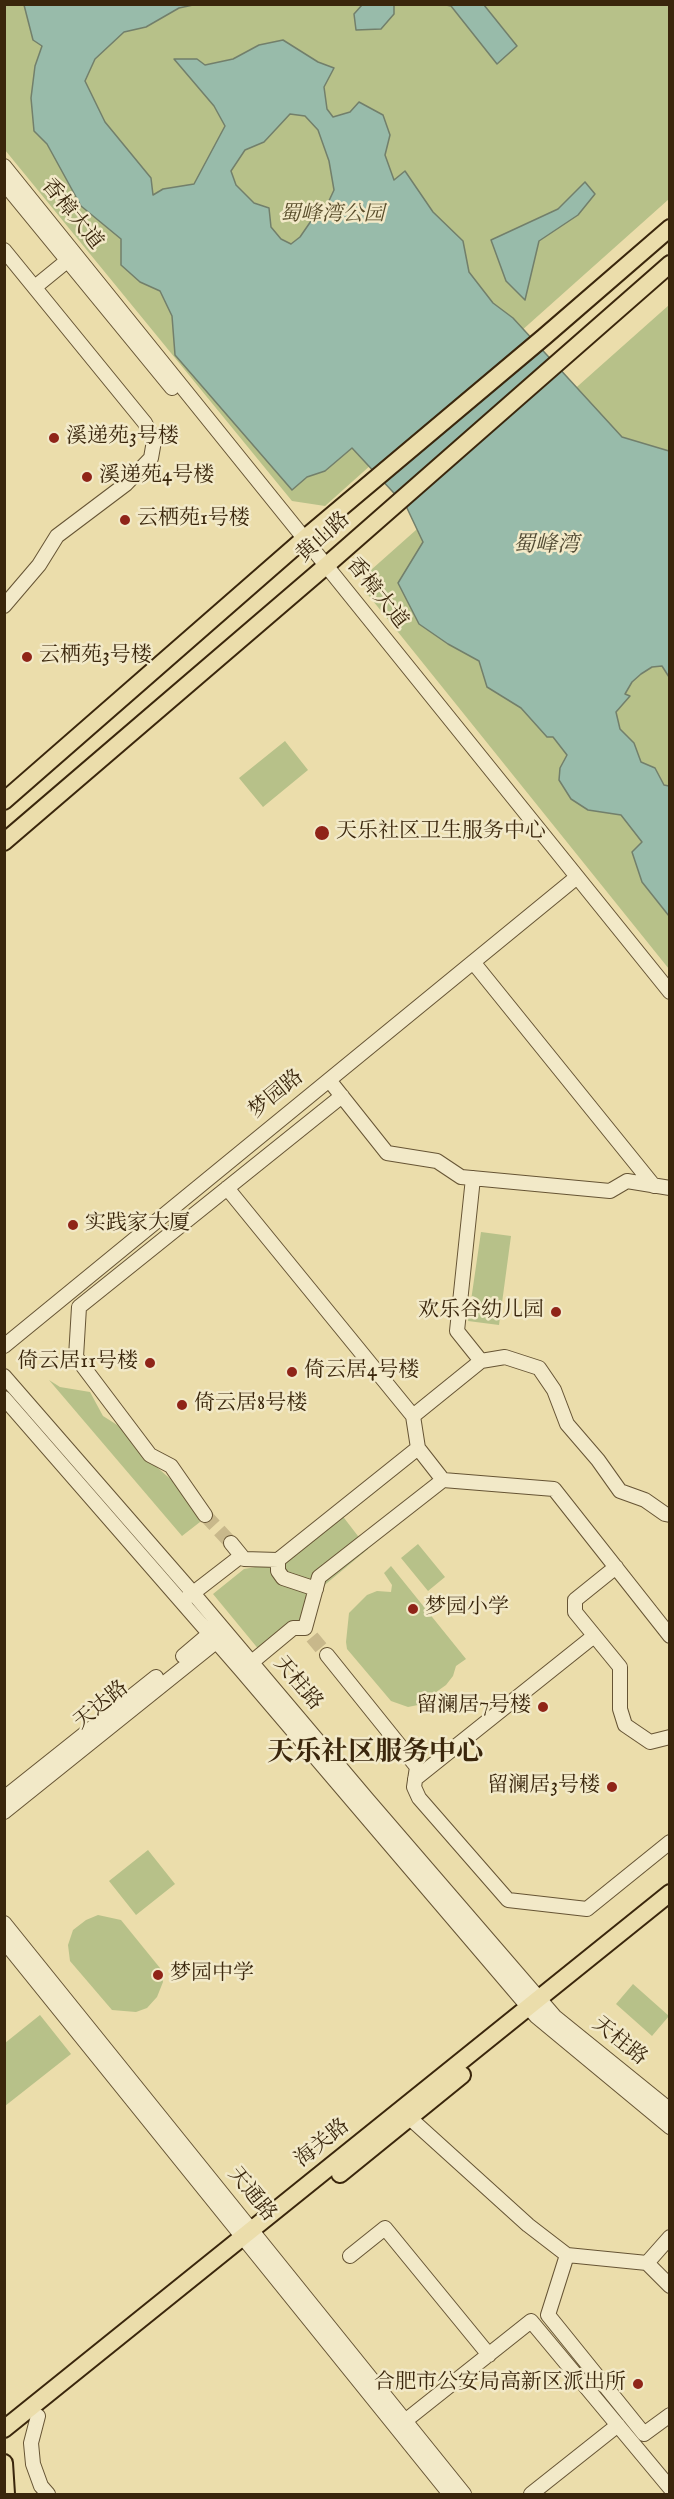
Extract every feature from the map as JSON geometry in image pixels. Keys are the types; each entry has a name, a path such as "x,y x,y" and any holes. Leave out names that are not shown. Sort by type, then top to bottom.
{"main road":[{"name":"黄山路","path":"4,801 302,541 544,338 669,228"},
{"name":"黄山路","path":"4,842 324,568 669,264"},
{"name":"海关路","path":"4,2430 251,2238 405,2114 537,2007 669,1893"},
{"name":"海关路","path":"537,2007 669,1908"},
{"name":"海关路","path":"4,2443 251,2238"},
{"path":"4,2463 6,2494"}],"street":[{"name":"香樟大道","path":"4,166 72,257 669,992"},
{"name":"香樟大道","path":"4,183 72,257"},
{"path":"4,250 145,423 154,441 151,458 126,484 57,536 39,565 4,606"},
{"path":"35,287 72,257"},
{"name":"香樟大道","path":"575,879 669,1001"},
{"name":"梦园路","path":"4,1346 575,879"},
{"path":"473,962 654,1186"},
{"path":"329,1080 387,1153 437,1161 461,1177 610,1191 627,1181 669,1188"},
{"path":"205,1515 171,1466 150,1455 76,1357 79,1307 342,1096"},
{"path":"473,1178 457,1330 482,1361"},
{"path":"227,1188 413,1416 418,1448 443,1480"},
{"path":"413,1416 482,1361 505,1357 539,1368 554,1390 567,1424 598,1460 620,1491 645,1500 665,1515 669,1515"},
{"name":"天柱路","path":"4,1376 193,1593 218,1633 537,2007 669,2127"},
{"name":"天柱路","path":"6,1401 181,1602 218,1633"},
{"path":"231,1543 244,1559 278,1560 418,1448"},
{"path":"246,1666 293,1628 308,1633 319,1577 443,1480 554,1489 669,1636"},
{"path":"181,1602 241,1556"},
{"path":"278,1560 278,1571 283,1578 316,1589"},
{"path":"616,1567 575,1600 574,1612 620,1667 620,1710 625,1725 650,1742 669,1738"},
{"name":"天达路","path":"4,1798 218,1633"},
{"name":"天达路","path":"4,1812 218,1633"},
{"path":"415,1779 594,1636"},
{"path":"327,1655 417,1767 414,1787 419,1798 508,1900 587,1908 669,1842"},
{"name":"天通路","path":"4,1923 450,2494"},
{"name":"天通路","path":"4,1941 464,2494"},
{"name":"天柱路","path":"537,2007 555,2017 669,2110"},
{"path":"405,2114 528,2225 567,2255 647,2263 669,2286"},
{"path":"350,2256 385,2228 489,2355"},
{"path":"647,2263 669,2237"},
{"path":"567,2255 548,2315 644,2434 669,2415"},
{"path":"405,2421 531,2321 669,2488"},
{"path":"38,2416 32,2431 33,2464 41,2486 48,2494"},
{"path":"531,2494 618,2425"}],"green space":[{"name":"蜀峰湾公园","path":"4,5 669,5 669,199 325,506 292,501 5,150"},
{"path":"669,305 669,969 365,591 371,570"},
{"path":"285,741 308,770 263,807 239,778"},
{"path":"481,1232 511,1236 499,1325 468,1321"},
{"path":"49,1380 60,1387 90,1392 103,1416 122,1428 135,1448 175,1483 201,1517 200,1522 182,1536"},
{"path":"341,1514 368,1549 321,1588 316,1613 260,1651 213,1594 244,1569 261,1566 274,1568"},
{"path":"418,1544 445,1577 428,1591 401,1558"},
{"path":"391,1566 466,1659 456,1666 453,1676 446,1685 418,1705 408,1707 391,1701 347,1649 346,1642 349,1613 367,1595 377,1591 391,1592 392,1585 384,1573"},
{"path":"148,1850 175,1884 136,1915 109,1881"},
{"path":"98,1915 121,1920 160,1968 163,1982 157,1997 147,2008 136,2012 112,2010 70,1961 68,1945 73,1930 86,1920"},
{"path":"633,1984 669,2016 652,2036 616,2004"},
{"path":"40,2015 71,2054 5,2106 5,2043"}],"water":[{"name":"蜀峰湾","path":"24,5 193,5 179,8 146,27 124,32 95,59 85,81 105,122 151,178 153,195 163,189 194,184 225,126 214,106 174,59 197,59 205,65 233,59 259,45 283,40 318,62 334,68 324,87 327,109 333,117 350,112 359,102 383,115 390,135 385,155 394,180 405,171 433,212 463,241 469,272 493,303 513,318 622,437 669,451 669,677 662,666 652,667 641,674 632,682 625,694 630,696 616,712 620,729 634,743 641,762 655,768 664,785 669,786 669,916 642,882 632,852 642,842 621,815 588,810 571,799 559,780 560,768 567,755 553,737 547,737 521,708 487,687 479,661 448,644 419,624 398,583 423,542 406,506 352,448 325,471 307,477 292,490 175,355 172,316 160,291 140,282 121,265 121,239 81,206 47,144 34,131 31,98 35,66 42,46 33,40","holes":["290,114 305,116 318,130 329,161 334,190 327,205 311,221 300,237 291,244 281,239 271,227 269,208 254,203 236,185 231,171 245,150 264,142"]},
{"path":"362,5 394,5 394,14 381,29 356,30 354,14"},
{"path":"446,5 484,5 517,46 497,64 451,6"},
{"path":"585,182 595,194 578,215 539,241 525,300 506,281 491,240 558,209"}],"tunnel":[{"path":"205,1515 231,1543"},
{"path":"312,1637 327,1655"}],"place":[{"name":"溪递苑3号楼","path":"54,438"},
{"name":"溪递苑4号楼","path":"87,477"},
{"name":"云栖苑1号楼","path":"125,520"},
{"name":"云栖苑3号楼","path":"27,657"},
{"name":"天乐社区卫生服务中心","path":"322,833"},
{"name":"实践家大厦","path":"73,1225"},
{"name":"欢乐谷幼儿园","path":"556,1312"},
{"name":"倚云居11号楼","path":"150,1363"},
{"name":"倚云居4号楼","path":"292,1372"},
{"name":"倚云居8号楼","path":"182,1405"},
{"name":"梦园小学","path":"413,1609"},
{"name":"留澜居7号楼","path":"543,1707"},
{"name":"留澜居3号楼","path":"612,1787"},
{"name":"梦园中学","path":"158,1975"},
{"name":"合肥市公安局高新区派出所","path":"638,2384"}],"district":[{"name":"天乐社区服务中心","path":"375,1754"}]}
